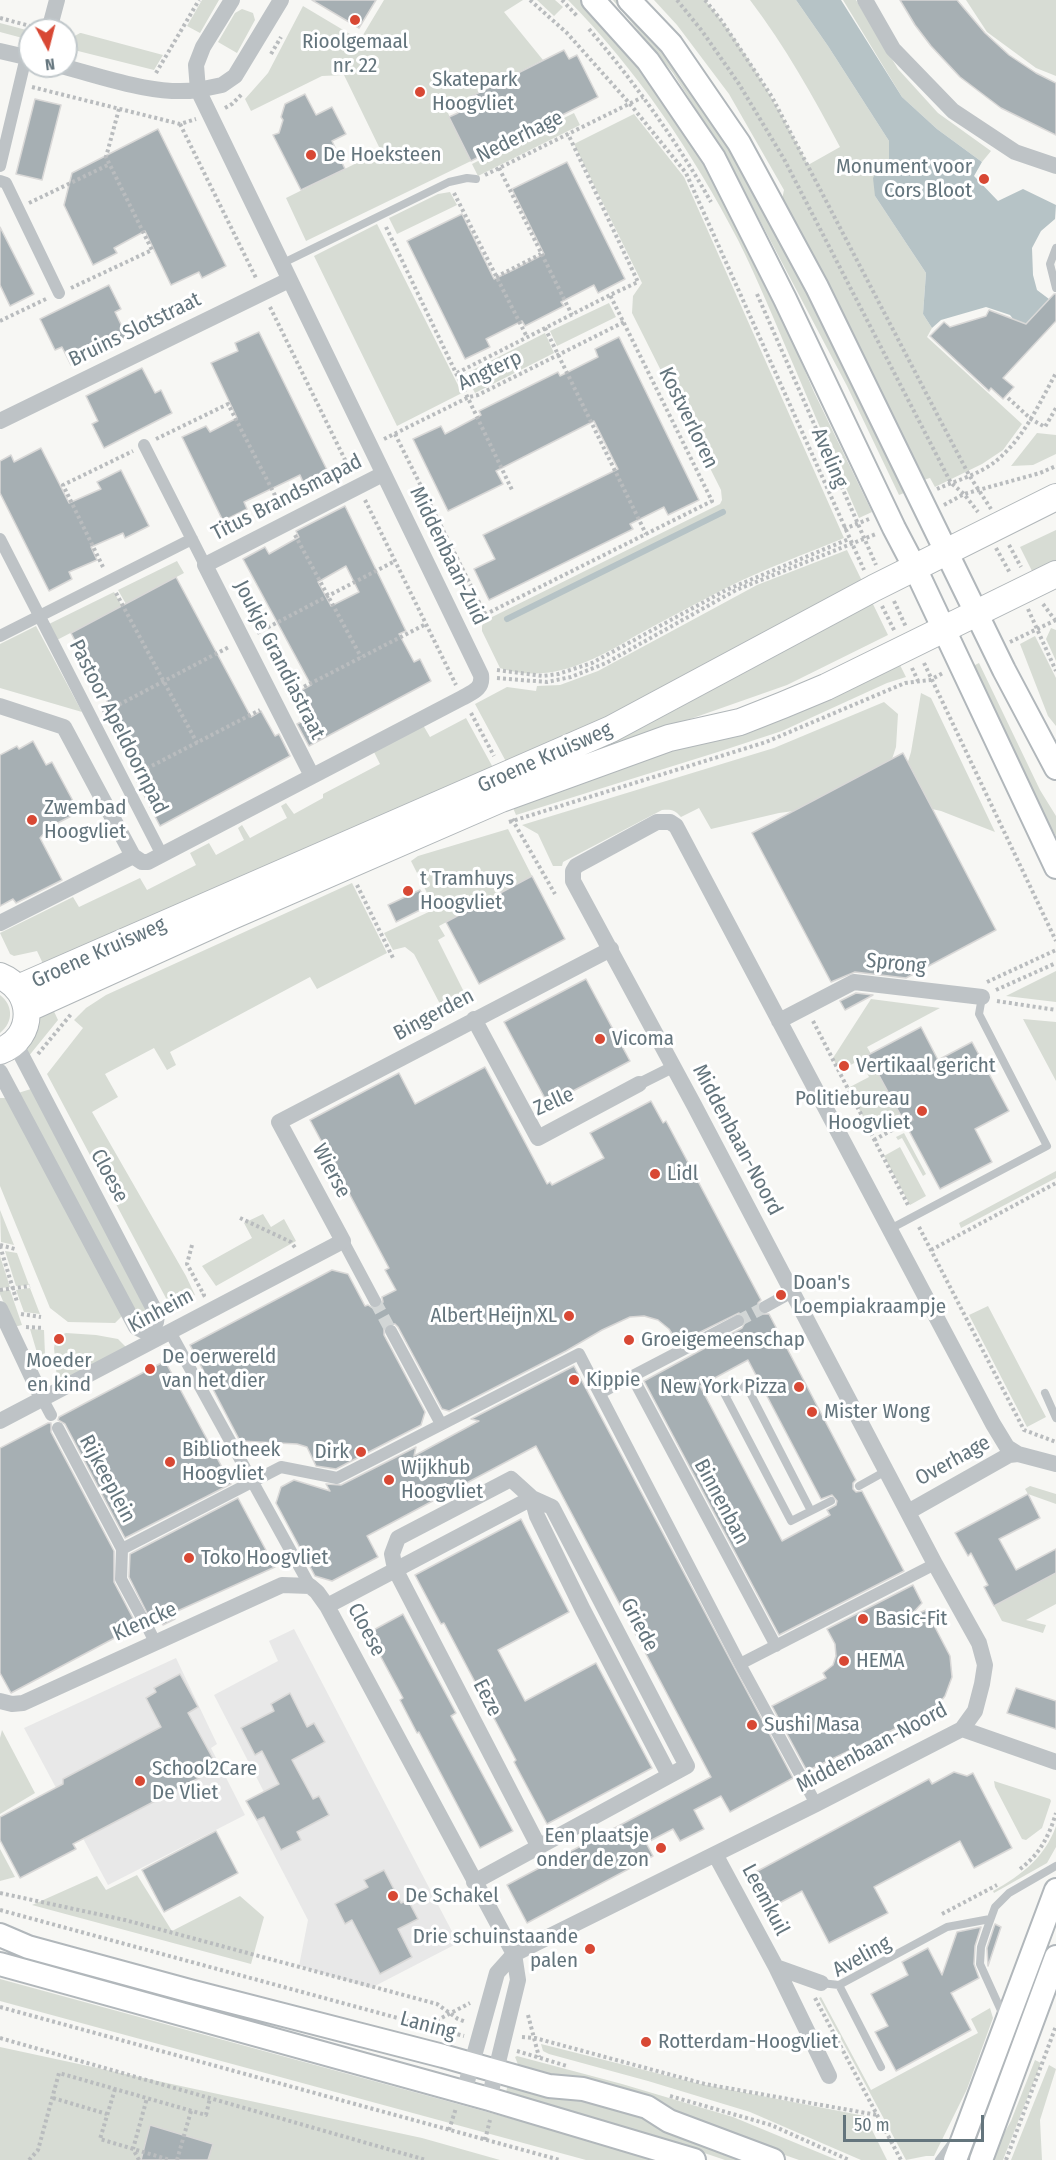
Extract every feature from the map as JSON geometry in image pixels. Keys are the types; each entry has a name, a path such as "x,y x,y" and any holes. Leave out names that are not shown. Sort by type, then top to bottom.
{"main road":[{"name":"Aveling","path":"592,0 648,61 714,158 915,568 1056,867"},
{"path":"629,0 671,44 740,143 817,287 977,614 1056,768"},
{"name":"Groene Kruisweg","path":"15,991 611,729 879,586 1056,497"},
{"name":"Groene Kruisweg","path":"15,991 230,917 501,799 669,738 740,722 826,687 1056,574"},
{"path":"7,1047 25,1027 15,991"},
{"path":"955,2160 1056,1890"},
{"name":"Laning","path":"0,1935 39,1950 495,2072 549,2086 583,2089 647,2107 669,2121 773,2160"},
{"path":"981,2160 1056,1957"},
{"path":"0,1964 489,2099 694,2160"}],"street":[{"path":"49,18 57,0"},
{"path":"198,90 196,65 203,48 232,0"},
{"path":"78,70 162,91 183,92 222,85 235,75 281,0"},
{"path":"866,0 893,49 953,111 1015,152 1056,166"},
{"path":"0,51 18,56"},
{"path":"0,166 23,78"},
{"name":"Middenbaan-Zuid","path":"198,90 482,678"},
{"path":"0,181 6,183 59,293"},
{"name":"Bruins Slotstraat","path":"0,421 289,280"},
{"name":"Titus Brandsmapad","path":"144,445 205,565 383,474"},
{"name":"Pastoor Apeldoornpad","path":"0,539 162,855"},
{"name":"Titus Brandsmapad","path":"0,636 192,539"},
{"name":"Joukje Grandiastraat","path":"205,565 312,776"},
{"path":"0,706 64,727 133,856 142,862 148,862 474,692 481,685 482,678"},
{"name":"Middenbaan-Noord","path":"464,2092 497,1973 514,1954 962,1729 975,1711 985,1665 979,1643 573,880 573,871 576,866 657,822 670,822 676,826 993,1424 1007,1447 1018,1454"},
{"path":"0,923 133,856"},
{"name":"Bingerden","path":"279,1122 610,949"},
{"name":"Sprong","path":"779,1021 855,982 982,990"},
{"name":"Zelle","path":"474,1019 538,1138 673,1066"},
{"name":"Cloese","path":"7,1047 157,1315 159,1334 252,1482 309,1586 327,1605 514,1954"},
{"name":"Cloese","path":"0,1072 136,1327 159,1334"},
{"name":"Wierse","path":"279,1122 343,1241"},
{"path":"343,1241 375,1301"},
{"name":"Kinheim","path":"0,1421 159,1334 343,1241"},
{"path":"765,1307 792,1292"},
{"path":"0,1310 51,1415"},
{"path":"600,1393 738,1321"},
{"path":"391,1331 441,1424"},
{"path":"252,1482 281,1467 337,1479 579,1354 740,1664 816,1804"},
{"name":"Binnenban","path":"632,1377 776,1646"},
{"name":"Rijkeeplein","path":"58,1428 122,1550 121,1579 155,1642"},
{"name":"Overhage","path":"908,1512 1002,1458 1018,1454 1056,1464"},
{"name":"Griede","path":"395,1569 392,1554 398,1538 511,1479 532,1497 552,1507 687,1766 474,1882"},
{"name":"Rijkeeplein","path":"122,1550 252,1482"},
{"path":"327,1605 532,1497"},
{"path":"740,1664 935,1563"},
{"name":"Eeze","path":"395,1569 538,1847"},
{"name":"Klencke","path":"0,1701 12,1704 23,1703 282,1586 309,1586"},
{"path":"962,1729 1056,1762"},
{"name":"Leemkuil","path":"715,1854 776,1967 829,2076"},
{"path":"489,2099 518,1980 514,1954"},
{"name":"Leemkuil","path":"776,1967 821,1983"}],"lane":[{"name":"Nederhage","path":"281,264 449,182 467,178 476,179"},
{"path":"1056,248 1050,264 1056,288"},
{"path":"890,1229 1047,1146 979,1014 982,990"},
{"path":"811,1511 746,1385 725,1395 792,1521 831,1501"},
{"path":"1045,1393 1056,1418"},
{"path":"859,1485 886,1472"},
{"path":"1007,2022 980,1964 981,1947 995,1907 1009,1893 1056,1866"},
{"path":"881,2067 839,1985 947,1927 990,1919"},
{"name":"Leemkuil","path":"821,1983 839,1985"},
{"path":"939,2160 969,2122"}],"path":[{"path":"145,71 156,74 199,0"},
{"path":"530,0 567,33 630,104 686,173 850,541 879,586 909,647 918,681"},
{"path":"562,0 644,97 693,170 716,211"},
{"path":"677,0 739,84 784,159 951,483 964,494 993,528 1026,590 1056,620 1036,629"},
{"path":"705,0 722,20 772,97 969,475 980,490 993,528 1026,590 1036,629 1056,671"},
{"path":"0,18 18,22"},
{"name":"Nederhage","path":"476,179 644,97"},
{"path":"0,321 152,250 106,157 119,109"},
{"path":"180,124 454,681"},
{"path":"568,134 638,282 610,295"},
{"path":"18,208 110,164"},
{"path":"499,168 572,315"},
{"path":"449,182 527,337"},
{"path":"381,215 512,490"},
{"path":"496,276 542,254"},
{"name":"Aveling","path":"753,285 863,538 879,586 909,647 930,680 1056,941"},
{"name":"Angterp","path":"457,373 610,295"},
{"name":"Kostverloren","path":"485,614 712,501 610,295"},
{"name":"Angterp","path":"370,446 624,322"},
{"path":"545,328 646,534"},
{"path":"969,475 994,462 1014,443 1031,419 1056,373"},
{"path":"1008,398 1031,419 1045,427 1056,408"},
{"path":"197,743 110,581 63,485 228,404 361,657"},
{"name":"Middenbaan-Zuid","path":"395,434 485,614"},
{"path":"964,494 1040,473 1056,466"},
{"path":"492,660 497,670 520,674 543,676 577,668 592,663 726,590 850,541 863,538"},
{"path":"482,678 547,682 578,675 606,663 736,590 850,541"},
{"path":"478,630 473,620 485,614"},
{"name":"Groene Kruisweg","path":"502,824 766,742 905,683 930,680"},
{"path":"472,715 485,739"},
{"path":"528,847 555,894"},
{"path":"354,879 394,960"},
{"path":"982,990 1056,950"},
{"path":"982,990 1056,963"},
{"path":"982,990 1005,1003 1056,1010"},
{"path":"806,1007 1024,1430 1056,1442"},
{"path":"874,1140 914,1118"},
{"path":"931,1250 1056,1183"},
{"path":"240,1218 291,1242 303,1262"},
{"path":"0,1245 15,1249"},
{"path":"192,1245 187,1264 204,1295 194,1300"},
{"path":"0,1290 30,1286"},
{"path":"21,1314 41,1317"},
{"path":"1016,1872 1032,1860 1048,1838 1056,1813"},
{"path":"934,1918 998,1884"},
{"path":"0,1893 125,1920 437,2004 480,2034"},
{"name":"Laning","path":"0,1910 426,2026 480,2034"},
{"name":"Aveling","path":"821,1983 814,1997 901,2160"},
{"path":"426,2026 449,2013 491,1996"},
{"path":"0,2007 560,2160"},
{"path":"528,2015 540,2058"},
{"path":"1006,2160 1056,2026"},
{"path":"0,2038 426,2160"},
{"path":"503,2041 535,2038 705,2084 877,2115"},
{"path":"503,2041 540,2058 573,2068"},
{"path":"29,2160 38,2150 59,2073 206,2115 210,2098"},
{"path":"115,2089 100,2139 170,2160"},
{"path":"661,2093 771,2125 849,2160"},
{"path":"52,2098 107,2114"},
{"path":"138,2159 133,2149 147,2098"},
{"path":"177,2160 191,2111"}],"shaded area":[{"path":"202,0 219,0 200,33 187,26"},
{"path":"384,0 523,0 504,12 543,60 446,109 471,161 306,241 286,198 381,151 344,75 322,76 251,111 245,99 268,73 303,6 360,40"},
{"path":"537,0 555,0 563,7 554,16"},
{"path":"568,0 580,0 628,54 655,88 708,170 773,296 814,392 872,512 859,518 738,240 683,144 617,55"},
{"path":"613,0 624,0 661,41 748,169 909,491 899,495 847,386 728,160 673,73"},
{"path":"654,0 705,0 748,60 808,165 840,147 798,72 750,0 796,0 889,141 889,159 879,167 875,196 926,273 923,314 932,328 927,337 1022,424 1003,450 982,464 935,487 930,478 920,481 781,204 784,190 729,94 677,25"},
{"path":"796,0 841,0 902,97 937,129 982,162 974,176 998,201 1023,189 1056,205 1055,219 1041,231 1032,248 1033,275 1037,290 1049,299 1021,329 1010,315 986,307 941,320 932,328 923,314 926,273 875,196 873,178 879,167 889,159 889,141"},
{"path":"843,0 856,0 898,69 938,113 991,151 982,162 937,129 902,97"},
{"path":"966,0 1056,0 1056,76 1036,68 987,32"},
{"path":"242,9 253,13 255,20 237,53 218,42 235,13"},
{"path":"0,23 18,28 18,37 0,32"},
{"path":"78,34 163,55 154,70 78,51"},
{"path":"574,113 580,125 478,176 472,164"},
{"path":"634,114 684,177 844,538 740,581 588,661 554,672 537,674 500,668 482,631 484,621 720,504 722,500 721,490 632,313 633,296 642,283 574,144"},
{"path":"450,192 457,205 397,234 389,218 438,194"},
{"path":"377,224 462,393 397,426 314,256"},
{"path":"609,303 616,317 557,346 550,331"},
{"path":"545,333 554,353 475,393 465,374"},
{"path":"1037,433 1056,435 1056,454 1033,465 1011,466"},
{"path":"1056,530 1056,564 1034,575 1020,547"},
{"path":"847,550 862,581 510,769 475,704 507,687 536,691 537,686 560,685 598,671 757,585"},
{"path":"177,561 184,573 126,604 118,590"},
{"path":"114,592 122,606 57,640 49,624"},
{"path":"871,600 888,635 787,685 676,724 519,786 677,709"},
{"path":"36,626 82,712 0,688 0,644"},
{"path":"1051,628 1056,630 1056,661 1046,639"},
{"path":"1035,636 1056,678 1056,726 1048,716 1020,644"},
{"path":"899,663 906,677 887,683 782,731 516,815 511,803"},
{"path":"979,663 1040,790 1056,816 1056,836 1030,794 971,667"},
{"path":"921,693 931,698 995,832 941,811 914,805 903,778 911,752"},
{"path":"884,702 898,714 896,747 889,768 801,810 711,829 699,808 681,817 673,810 662,810 563,862 562,866 553,866 538,834 522,825 774,748"},
{"path":"466,718 497,775 45,968 37,951 14,956 10,954 0,933 73,897 79,907 140,878 147,890 196,865 190,853 209,843 216,855 244,840 238,828 242,825 250,838 287,818 281,806 286,803 294,814 323,798 323,794 380,764 374,752 423,725 430,737"},
{"path":"508,829 532,876 439,926 445,936 438,940 464,992 440,1004 414,954 405,947 393,950 384,933 435,909 411,861 418,856"},
{"path":"352,883 387,953 317,989 310,977 170,1052 176,1065 167,1070 154,1048 105,1074 118,1097 92,1112 195,1295 175,1305 168,1302 47,1074 83,1028 74,1020 86,1008 106,995"},
{"path":"1056,971 1056,1002 1006,996"},
{"path":"0,995 7,1004 10,1019 0,1033"},
{"path":"871,999 940,1008 867,1047 900,1114 888,1120 883,1113 866,1122 848,1088 869,1077 860,1060 839,1071 833,1058"},
{"path":"51,1005 58,1020 28,1057 26,1042 28,1035"},
{"path":"1023,1019 1056,1022 1056,1081"},
{"path":"31,1089 148,1310 137,1317 18,1093"},
{"path":"0,1098 6,1098 122,1316 115,1323 68,1322 50,1308 0,1186"},
{"path":"904,1133 926,1174 923,1176 902,1138 898,1140 896,1137"},
{"path":"900,1147 926,1196 910,1205 884,1156"},
{"path":"1056,1171 1056,1178 961,1228 959,1223"},
{"path":"0,1210 14,1245 1,1242"},
{"path":"263,1214 271,1227 284,1219 296,1241 216,1286 202,1266 252,1238 244,1223"},
{"path":"5,1251 17,1253 29,1285 16,1286"},
{"path":"0,1256 10,1287 0,1288"},
{"path":"30,1288 40,1314 24,1312 16,1290"},
{"path":"10,1290 22,1325 14,1327 0,1294 0,1291"},
{"path":"988,1306 1046,1417 1027,1427 969,1315"},
{"path":"30,1329 44,1330 45,1355 38,1356"},
{"path":"66,1333 118,1339 131,1352 58,1389 54,1348 56,1337"},
{"path":"1030,1486 1056,1494 1056,1504 1028,1494 1025,1489"},
{"path":"1056,1573 1056,1604 1026,1620 1046,1625 1043,1633 1002,1621 994,1606"},
{"path":"294,1629 458,1943 371,1988 299,1966 308,1920 246,1801 264,1792 214,1695 278,1661 269,1641"},
{"name":"School2Care De Vliet","path":"176,1658 217,1744 211,1748 245,1815 108,1885 24,1728"},
{"path":"2,1730 35,1793 0,1814 0,1738"},
{"path":"994,1781 1050,1799 1042,1828 1026,1840 1022,1839"},
{"path":"1056,1826 1056,1847 1047,1863 994,1893 993,1891 1023,1872 1039,1856"},
{"path":"0,1849 15,1877 0,1881"},
{"path":"137,1875 172,1931 240,1896 264,1917 251,1964 32,1905 97,1876 106,1890"},
{"path":"0,1979 663,2160 586,2160 0,2001"},
{"path":"821,1997 871,2090 978,2033 971,2019 990,2008 993,2018 967,2089 934,2156 906,2160 819,1998"},
{"path":"541,2044 700,2084 865,2116 887,2160 861,2160 750,2112 549,2054 543,2051"},
{"path":"0,2047 422,2138 500,2160 0,2160"},
{"path":"515,2057 733,2117 837,2160 799,2160 576,2082 519,2067"},
{"path":"1035,2060 1041,2063 1003,2160 989,2160 1011,2121"},
{"path":"1049,2065 1056,2069 1040,2120 1042,2160 1011,2160"},
{"path":"508,2083 583,2093 763,2160 725,2160 642,2132 508,2095 506,2093"}],"building":[{"name":"Rioolgemaal nr. 22","path":"312,0 376,0 359,28"},
{"path":"900,0 957,0 985,33 1009,55 1056,83 1056,135 1001,108 960,77 931,46"},
{"path":"564,50 569,59 577,55 598,97 471,161 449,117 458,113 454,105"},
{"name":"De Hoeksteen","path":"305,94 316,115 332,107 346,134 332,141 345,169 301,190 273,135 279,133 285,104"},
{"path":"35,99 61,105 42,180 16,174"},
{"path":"158,129 226,266 202,278 199,272 171,285 145,231 114,248 117,253 93,265 64,205 72,173"},
{"path":"567,162 625,279 598,293 594,285 561,302 564,306 525,326 522,321 486,339 490,347 465,359 407,241 462,214 494,279 513,270 544,254 512,189"},
{"path":"0,227 34,294 10,306 0,285"},
{"path":"109,285 121,309 115,312 127,337 71,365 62,347 55,350 40,319"},
{"path":"1056,294 1056,321 1003,378 1014,387 1003,399 991,388 989,391 930,336 944,322 950,327 986,316 989,310 1026,324"},
{"path":"259,332 327,470 303,482 300,475 244,502 247,509 223,521 182,437 206,426 210,432 237,418 211,363 238,351 235,343"},
{"path":"619,337 699,500 668,515 664,507 630,524 633,529 489,600 474,569 495,559 483,535 618,469 594,421 496,471 503,484 448,511 413,439 441,426 445,434 481,415 479,411 558,372 560,376 598,357 595,349"},
{"path":"142,368 155,393 161,390 172,413 104,448 92,424 98,421 86,396"},
{"path":"41,448 69,503 101,489 97,482 121,470 149,526 125,538 123,533 91,547 97,560 69,572 72,579 49,591 0,493 0,461 11,455 14,462"},
{"path":"345,506 406,631 399,634 414,662 420,659 431,681 309,746 297,724 305,720 290,696 311,685 243,559 265,547 269,554 299,537 296,531","holes":["346,566 359,592 331,606 318,582"]},
{"path":"176,577 251,717 261,711 275,736 279,734 290,756 160,826 135,778 145,773 71,633"},
{"name":"Zwembad Hoogvliet","path":"33,741 46,765 52,762 79,812 50,827 40,838 62,880 16,903 13,899 0,906 0,755 17,746 19,749"},
{"path":"903,753 996,930 906,978 855,972 831,982 752,833"},
{"path":"532,876 565,939 479,984 446,922"},
{"path":"420,890 428,906 396,922 388,905"},
{"name":"Vicoma","path":"586,979 630,1061 548,1104 504,1022"},
{"path":"856,993 873,995 845,1010 840,1001"},
{"path":"921,1027 938,1060 972,1042 1009,1111 975,1129 992,1162 940,1189 908,1129 911,1128 900,1114 868,1055"},
{"path":"485,1067 547,1184 550,1182 552,1185 604,1158 590,1133 651,1101 663,1123 666,1121 761,1300 758,1303 758,1310 761,1314 769,1314 856,1480 853,1483 853,1489 856,1492 862,1491 904,1571 779,1635 644,1381 742,1328 746,1321 745,1317 739,1313 678,1343 669,1329 658,1320 644,1316 630,1317 449,1411 442,1409 398,1327 395,1324 388,1324 384,1327 384,1335 425,1412 421,1425 336,1469 316,1466 307,1447 297,1444 240,1441 190,1345 332,1270 348,1274 365,1306 368,1305 374,1309 379,1308 383,1302 382,1297 396,1290 385,1270 389,1268 310,1120 399,1073 415,1104","holes":["748,1360 821,1499 832,1495 837,1501 836,1505 827,1510 830,1515 782,1541 700,1386"]},
{"path":"165,1361 231,1484 125,1538 65,1424 58,1420 59,1417"},
{"path":"574,1366 793,1778 730,1812 721,1796 694,1810 704,1829 680,1841 673,1829 646,1843 653,1856 527,1923 507,1885 711,1777 536,1446 367,1536 378,1557 332,1581 315,1576 276,1503 281,1487 294,1480 330,1491 326,1484 341,1485 416,1447 414,1456 479,1421 471,1419"},
{"path":"51,1423 51,1432 114,1551 114,1582 135,1622 139,1625 11,1693 0,1673 0,1448"},
{"path":"1028,1494 1040,1518 999,1539 1016,1570 1056,1549 1056,1573 994,1606 984,1587 988,1585 971,1553 968,1556 955,1533"},
{"path":"238,1498 275,1567 173,1613 175,1619 163,1625 158,1615 150,1619 129,1577 130,1554"},
{"path":"521,1519 569,1612 498,1650 525,1701 596,1663 652,1768 547,1824 444,1623 441,1624 415,1575"},
{"path":"913,1585 922,1603 909,1617 926,1610 950,1656 952,1677 945,1696 928,1713 807,1771 772,1706 826,1678 823,1673 833,1665 836,1656 835,1644 827,1629"},
{"path":"403,1614 456,1713 451,1716 513,1831 480,1848 419,1732 417,1733 400,1700 403,1698 368,1633"},
{"path":"180,1674 198,1707 188,1713 218,1768 73,1844 76,1849 20,1878 0,1840 0,1817 63,1784 63,1779 161,1727 146,1698 156,1692 154,1688"},
{"path":"1016,1688 1056,1701 1056,1729 1007,1713"},
{"path":"290,1693 307,1727 314,1723 325,1742 292,1760 313,1799 319,1796 329,1815 297,1832 301,1840 281,1850 264,1817 257,1820 246,1801 279,1784 262,1751 255,1755 241,1728 274,1711 271,1704"},
{"path":"954,1772 967,1776 973,1773 1012,1848 974,1868 960,1841 874,1887 888,1913 829,1943 802,1891 770,1908 752,1874 929,1779 932,1784"},
{"path":"216,1831 238,1873 164,1912 142,1870"},
{"path":"384,1870 401,1903 408,1900 418,1919 398,1929 412,1957 380,1974 352,1920 345,1924 335,1904 368,1887 364,1880"},
{"path":"995,1924 1001,1927 988,1966 987,1948"},
{"path":"981,1927 975,1946 974,1964 979,1978 951,1993 971,2030 896,2071 875,2032 888,2026 871,1994 908,1975 902,1962 928,1948 942,1975 957,1932"},
{"path":"150,2125 213,2144 208,2160 141,2160"}],"waterway":[{"path":"507,619 723,512"}],"tunnel":[{"path":"375,1301 391,1331"},
{"path":"738,1321 765,1307"}],"place":[{"name":"Rioolgemaal nr. 22","path":"355,20"},
{"name":"Skatepark Hoogvliet","path":"420,92"},
{"name":"De Hoeksteen","path":"311,155"},
{"name":"Monument voor Cors Bloot","path":"984,179"},
{"name":"Zwembad Hoogvliet","path":"32,820"},
{"name":"t Tramhuys Hoogvliet","path":"408,891"},
{"name":"Vicoma","path":"600,1039"},
{"name":"Vertikaal gericht","path":"844,1066"},
{"name":"Politiebureau Hoogvliet","path":"922,1111"},
{"name":"Lidl","path":"655,1174"},
{"name":"Doan's Loempiakraampje","path":"781,1295"},
{"name":"Albert Heijn XL","path":"569,1316"},
{"name":"Moeder en kind","path":"59,1339"},
{"name":"Groeigemeenschap","path":"629,1340"},
{"name":"De oerwereld van het dier","path":"150,1369"},
{"name":"Kippie","path":"574,1380"},
{"name":"New York Pizza","path":"799,1387"},
{"name":"Mister Wong","path":"812,1412"},
{"name":"Dirk","path":"361,1452"},
{"name":"Bibliotheek Hoogvliet","path":"170,1462"},
{"name":"Wijkhub Hoogvliet","path":"389,1480"},
{"name":"Toko Hoogvliet","path":"189,1558"},
{"name":"Basic-Fit","path":"863,1619"},
{"name":"HEMA","path":"844,1661"},
{"name":"Sushi Masa","path":"752,1725"},
{"name":"School2Care De Vliet","path":"140,1781"},
{"name":"Een plaatsje onder de zon","path":"661,1848"},
{"name":"De Schakel","path":"393,1896"},
{"name":"Drie schuinstaande palen","path":"590,1949"},
{"name":"Rotterdam-Hoogvliet","path":"646,2042"}]}
